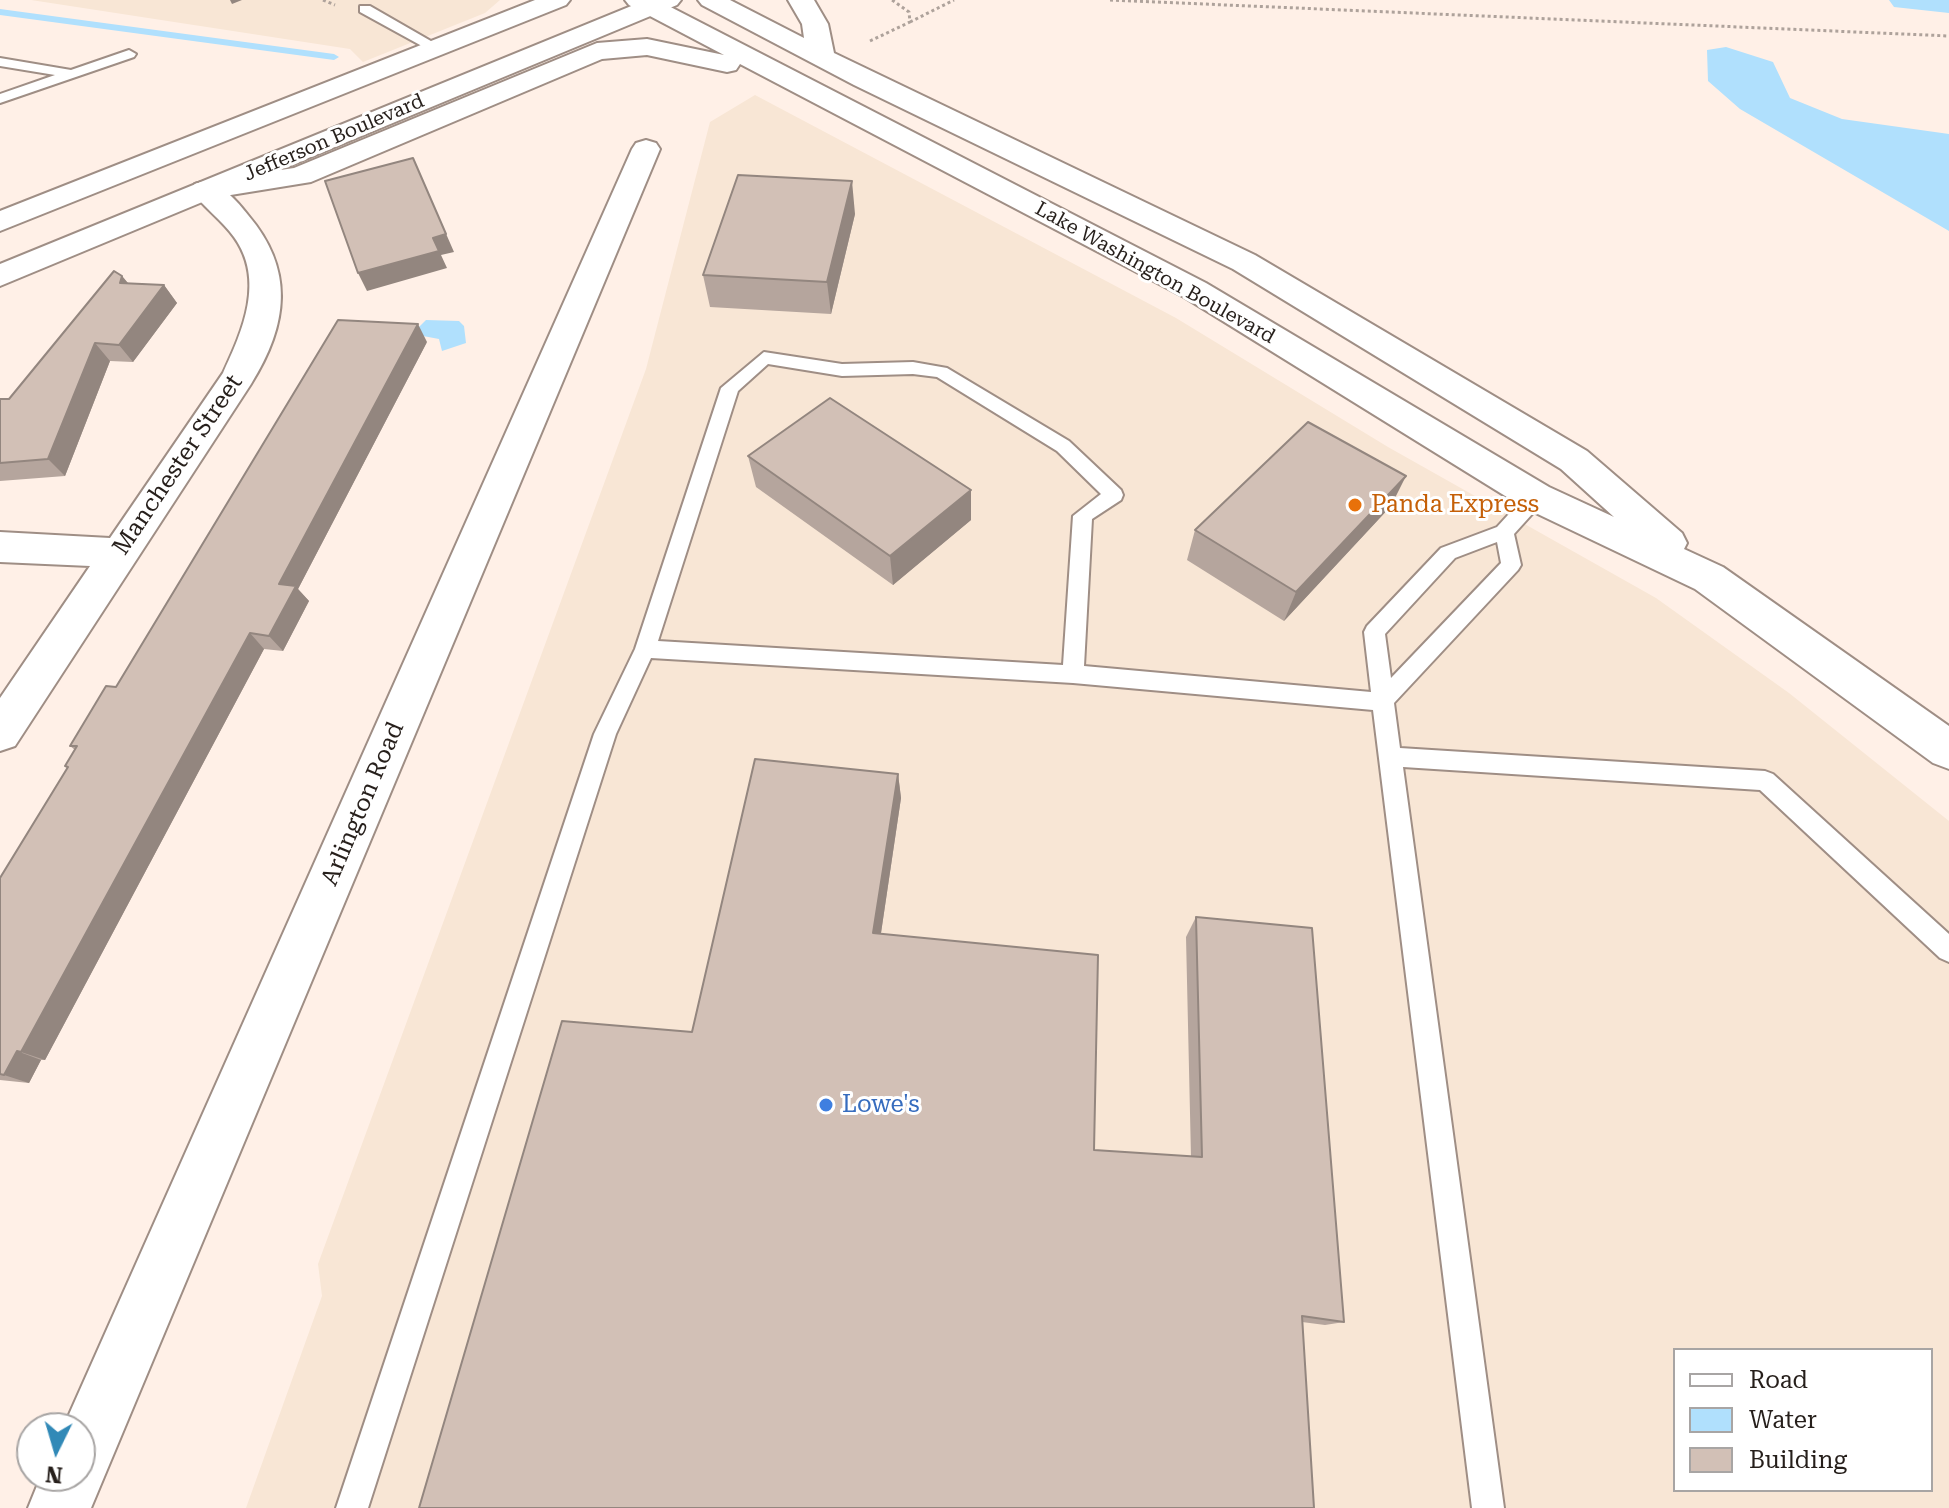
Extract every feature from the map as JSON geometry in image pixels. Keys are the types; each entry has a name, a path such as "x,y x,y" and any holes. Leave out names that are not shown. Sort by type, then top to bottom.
{"main road":[{"name":"Jefferson Boulevard","path":"0,222 557,0"},
{"name":"Lake Washington Boulevard","path":"711,0 821,57 1244,262 1574,460 1709,578 1949,750"},
{"path":"801,0 815,24 821,57"},
{"name":"Jefferson Boulevard","path":"0,276 652,2"},
{"name":"Lake Washington Boulevard","path":"652,2 778,73 1195,290 1536,497 1709,578"},
{"path":"206,190 301,176 574,58 613,48 647,47 778,73"},
{"name":"Arlington Road","path":"96,1423 646,149"},
{"name":"Manchester Street","path":"0,733 239,376 261,331 267,285 266,263 257,242 240,220 206,190"},
{"path":"0,547 120,553"}],"lane":[{"path":"365,9 436,48"},
{"path":"0,99 129,54"},
{"path":"0,62 72,74"},
{"path":"352,1508 605,734 645,649 730,388 764,358 842,370 913,368 941,372 1063,446 1114,495 1083,516 1073,674"},
{"path":"1488,1508 1374,632 1448,553 1504,532 1536,497"},
{"path":"1381,702 1511,565 1504,532"},
{"path":"645,649 1073,674 1381,702"},
{"path":"1389,756 1487,765 1765,781 1949,950"}],"path":[{"path":"892,0 909,12 910,22"},
{"path":"821,57 884,36 922,13 954,0"},
{"path":"1110,0 1949,36"}],"shaded area":[{"path":"31,0 500,0 485,13 363,62 350,49"},
{"path":"755,95 1176,318 1388,447 1656,598 1789,693 1949,821 1949,1508 246,1508 322,1296 318,1264 646,369 710,122"}],"water":[{"path":"1726,47 1773,62 1790,98 1842,119 1949,134 1949,231 1740,109 1708,81 1707,50"},
{"path":"426,320 459,321 464,326 466,343 442,351 439,339 423,336 418,328"}],"building":[{"path":"413,158 446,234 433,238 439,251 358,273 325,181"},
{"path":"738,175 852,181 827,282 703,275"},
{"path":"114,271 122,276 120,283 164,285 119,345 95,343 48,459 0,463 0,399 9,399"},
{"path":"338,320 418,324 279,584 296,586 269,636 250,633 21,1052 17,1051 4,1075 0,1074 0,878 68,767 65,766 77,746 70,746 106,686 116,687"},
{"path":"830,398 971,490 890,556 748,456"},
{"path":"1308,422 1406,476 1296,592 1195,530"},
{"name":"Lowe's","path":"755,759 898,774 873,933 1098,955 1094,1150 1202,1157 1196,917 1312,928 1344,1322 1302,1316 1314,1508 419,1508 562,1021 692,1032"}],"waterway":[{"path":"1905,0 1949,4"},
{"path":"0,12 334,57"}],"place":[{"name":"Panda Express","path":"1355,505"},
{"name":"Lowe's","path":"826,1105"}]}
